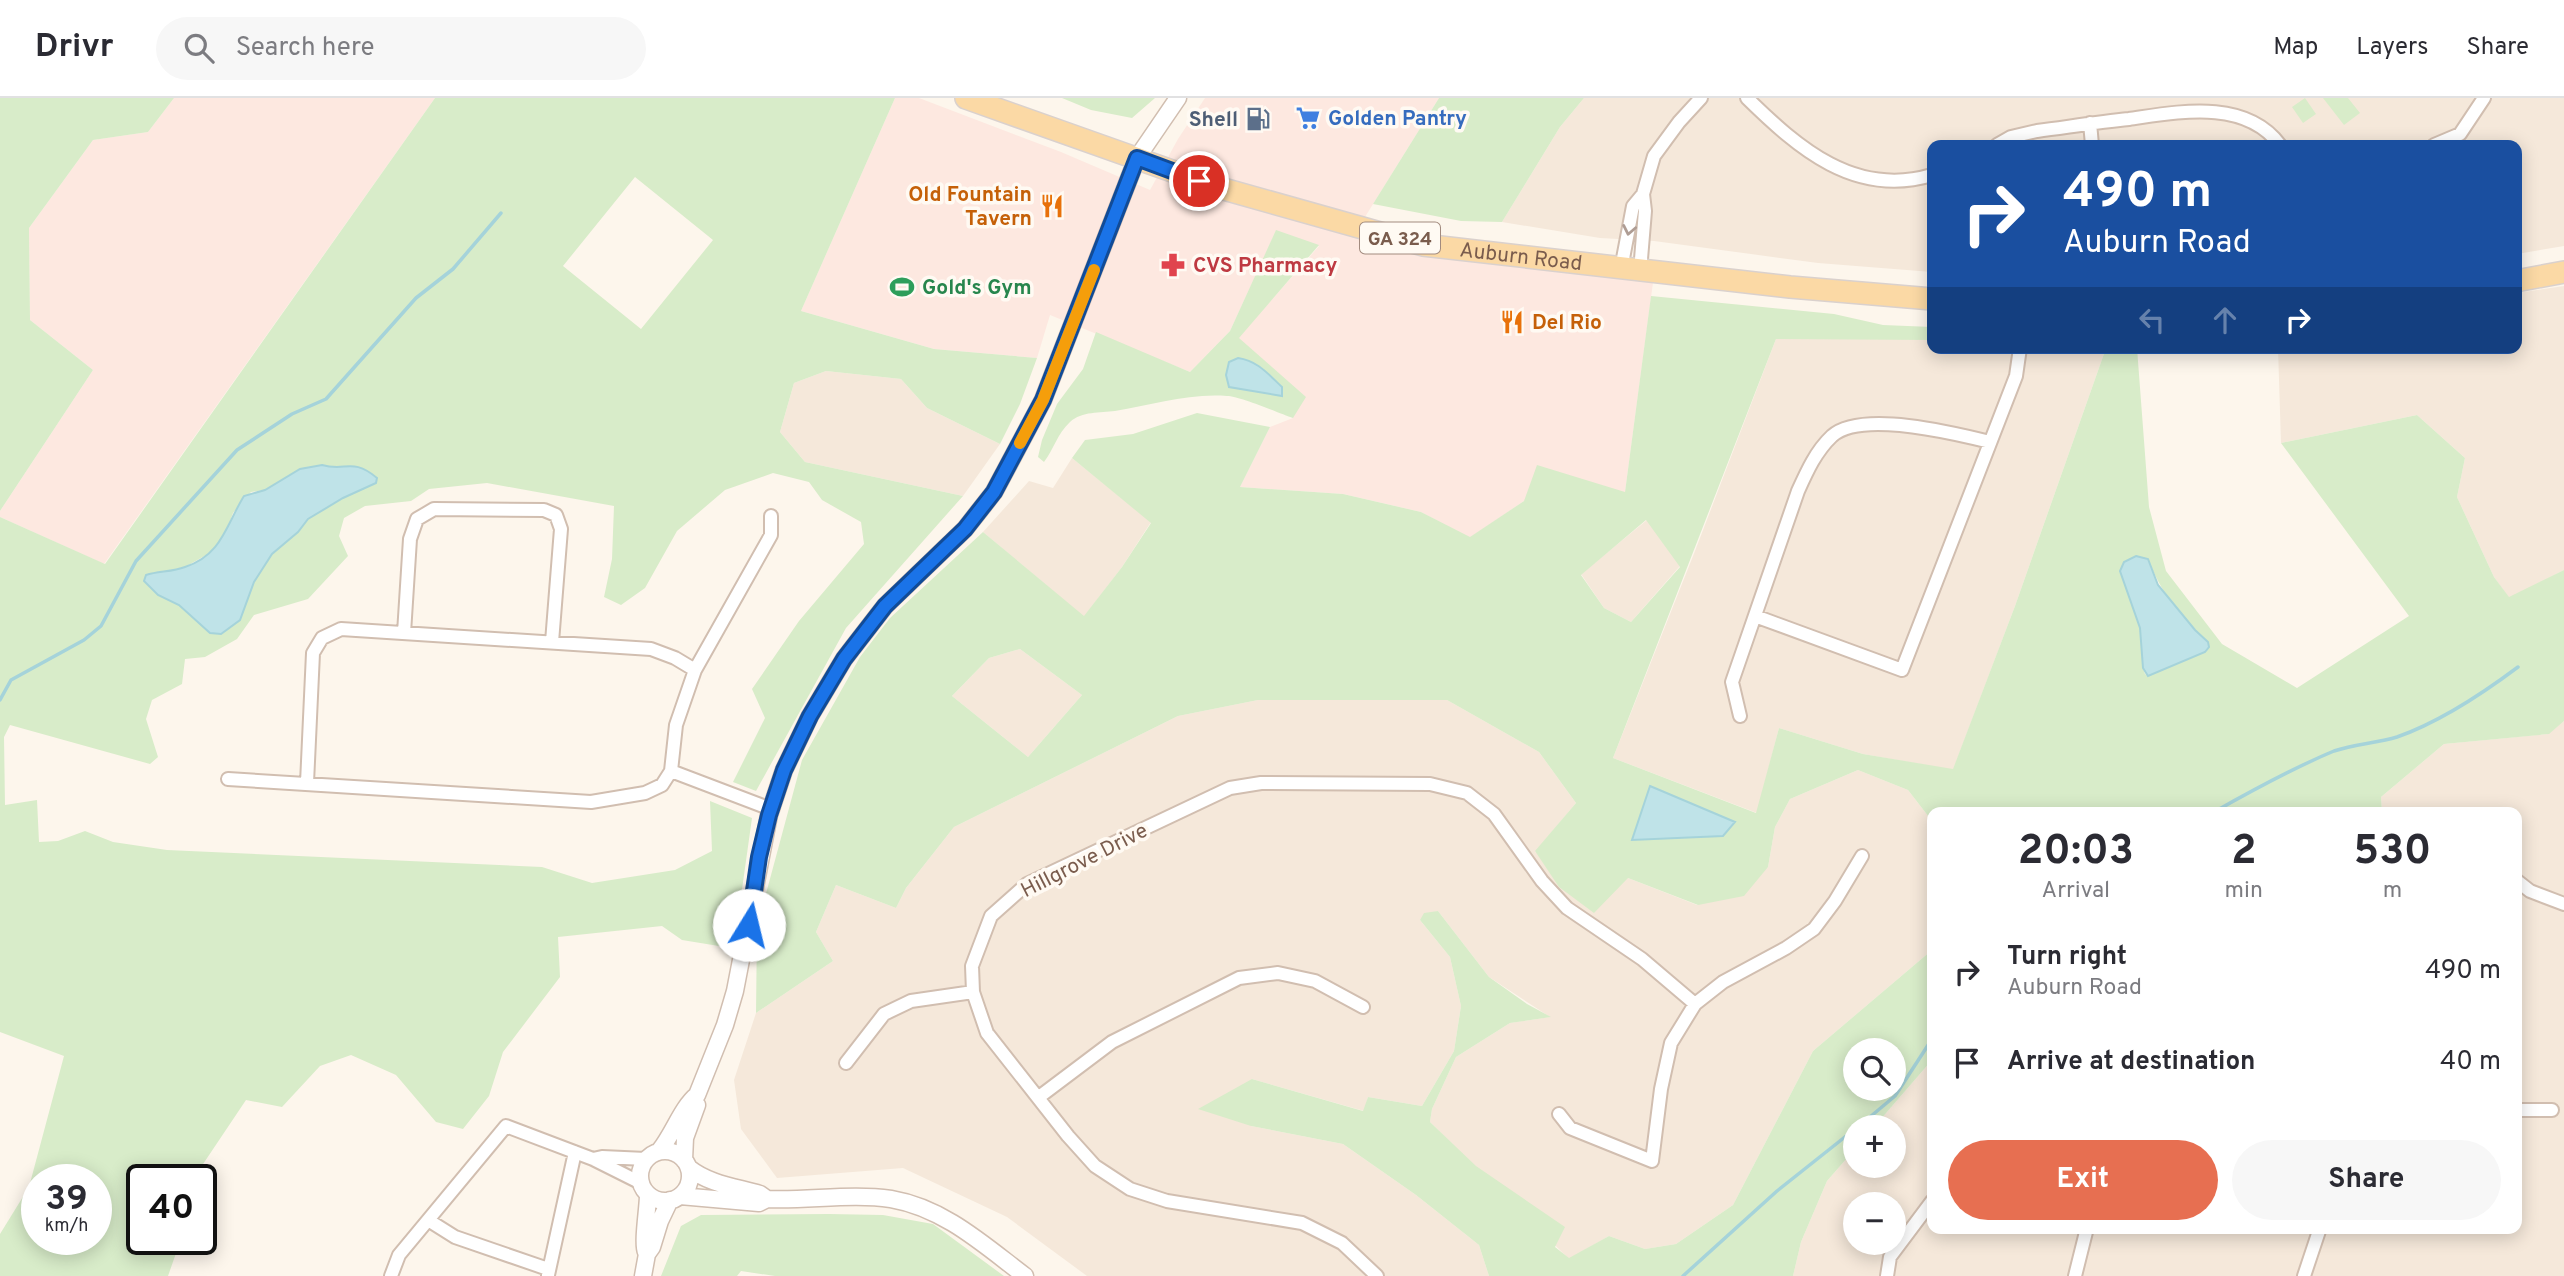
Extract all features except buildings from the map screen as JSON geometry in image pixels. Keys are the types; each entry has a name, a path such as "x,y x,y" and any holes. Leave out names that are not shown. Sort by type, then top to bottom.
{"main road":[{"name":"Auburn Road","path":"966,98 1220,188 1423,244 1790,288 1927,299"},
{"path":"2522,280 2564,272"}],"street":[{"path":"642,1276 647,1254 660,1222 675,1198 689,1184 685,1139 697,1103 697,1095 725,1025 735,991 749,925 759,857 784,770 810,716 844,659 885,606 965,529 994,492 1043,400 1137,158 1178,98"},
{"path":"1631,270 1645,211 1643,194 1654,156 1701,98"},
{"path":"1747,98 1780,130 1821,161 1850,174 1883,181 1927,176"},
{"path":"2446,140 2460,134 2484,98"},
{"path":"2006,140 2037,131 2203,110 2233,114 2255,122 2275,140"},
{"path":"2090,124 2092,140"},
{"path":"1631,270 1633,206 1643,194"},
{"path":"1755,617 1902,670 2016,376 2019,354"},
{"path":"1740,716 1732,682 1798,491 1811,463 1833,435 1850,426 1875,424 1944,431 1990,442"},
{"path":"404,633 410,539 417,519 433,509 544,510 556,516 561,529 552,642"},
{"path":"228,779 592,802 645,793 662,785 671,771 676,724 695,670 771,535 771,516"},
{"path":"307,783 313,653 322,638 341,629 651,649 675,658 695,670"},
{"path":"671,771 771,808"},
{"name":"Hillgrove Drive","path":"1377,1276 1342,1243 1302,1223 1167,1201 1130,1189 1095,1166 987,1033 973,992 972,966 991,916 1027,884 1230,788 1261,783 1430,784 1467,793 1494,814 1542,881 1567,908 1642,959 1696,1004"},
{"path":"1559,1114 1570,1128 1652,1161 1661,1089 1671,1043 1696,1004 1723,982 1814,929 1835,901 1862,856"},
{"path":"2522,885 2530,891 2564,904"},
{"path":"1039,1097 1112,1042 1239,978 1278,973 1315,981 1363,1007"},
{"path":"846,1063 884,1014 912,1001 973,992"},
{"path":"647,1254 643,1246 648,1218 641,1168 646,1159 660,1150 673,1133 690,1101 697,1095"},
{"path":"2522,1110 2552,1110"},
{"path":"391,1276 399,1255 506,1126 593,1159 662,1201 675,1198 759,1203 767,1199 891,1199 929,1210 963,1229 1025,1276"},
{"path":"660,1150 674,1152 699,1176 760,1194 767,1199"},
{"path":"428,1220 455,1237 548,1272 575,1152"},
{"path":"593,1159 646,1159"},
{"path":"1887,1276 1890,1257 1927,1207"},
{"path":"2076,1276 2086,1234"},
{"path":"2304,1276 2318,1234"}],"shaded area":[{"path":"174,98 435,98 104,564 0,517 0,511 93,370 30,320 29,228 93,140 148,132"},
{"path":"895,98 919,98 1061,152 1150,190 1178,139 1205,98 1439,98 1360,225 1654,275 1625,492 1524,501 1470,538 1421,512 1343,494 1240,487 1270,427 1293,418 1238,338 1319,246 1276,231 1230,331 1190,372 1050,315 1037,358 934,349 801,311"},
{"path":"1584,98 2564,98 2564,246 2522,253 2522,140 1927,140 1927,272 1818,263 1654,241 1600,238 1502,222 1560,127"},
{"path":"2564,286 2564,570 2509,598 2494,577 2457,497 2465,458 2417,415 2281,443 2278,354 2522,354 2522,292"},
{"path":"1776,339 1927,340 1927,354 2104,354 2015,606 1953,770 1863,754 1779,728 1757,813 1613,758"},
{"path":"826,371 901,379 927,408 1000,444 963,496 805,462 780,432 794,383"},
{"path":"1072,458 1151,522 1122,567 1084,617 983,532 1029,481 1053,488"},
{"path":"1647,520 1680,566 1631,622 1604,608 1581,574"},
{"path":"1020,649 1082,695 1028,757 952,696 989,658"},
{"path":"1258,700 1447,700 1539,752 1576,803 1535,852 1628,878 1697,905 1768,867 1775,827 1790,799 1858,770 1908,790 1927,815 1927,954 1813,1051 1733,1205 1676,1244 1645,1249 1609,1236 1569,1259 1430,1122 1432,1109 1456,1057 1510,1023 1550,1017 1489,977 1438,911 1420,920 1450,957 1461,1006 1454,1051 1422,1106 1368,1097 1364,1111 1252,1079 1251,1126 1343,1144 1416,1195 1479,1245 1489,1276 1087,1276 1007,1217 903,1168 777,1178 741,1129 734,1080 756,1013 833,961 816,932 836,885 896,908 906,888 954,827 1178,716"},
{"path":"2564,721 2564,1276 1793,1276 1801,1242 1827,1181 1843,1163 1843,1178 1906,1178 1906,1115 1884,1115 1897,1101 1906,1101 1906,1090 1927,1066 1927,1234 2522,1234 2522,807 2382,807 2381,797 2444,744 2548,734"}],"green space":[{"path":"0,98 174,98 148,132 93,140 29,228 30,320 93,370 0,511"},
{"path":"435,98 895,98 801,311 934,349 1037,358 1020,404 1000,444 927,408 901,379 826,371 794,383 780,432 805,462 963,496 846,628 756,791 733,782 765,718 752,689 799,621 864,544 861,522 822,500 809,482 773,473 725,490 677,531 645,588 621,605 604,597 612,559 614,506 487,483 429,489 411,501 365,506 344,518 339,536 348,556 308,599 254,615 237,639 205,657 185,659 182,684 152,700 146,719 158,757 150,764 10,725 4,737 5,805 37,800 39,842 58,841 85,831 113,842 167,850 542,867 592,883 675,870 712,851 710,801 752,818 736,932 731,948 682,940 662,926 558,937 560,977 503,1052 489,1096 463,1129 436,1122 396,1075 351,1055 320,1066 282,1107 246,1100 203,1164 126,1164 126,1255 175,1255 168,1276 0,1276 0,1234 21,1200 21,1255 112,1255 112,1164 35,1164 64,1056 0,1032 0,517 105,564","holes":["635,177 713,240 641,329 563,266","322,465 376,483 343,498 308,519 298,532 272,554 254,582 240,620 221,634 210,633 179,605 158,595 176,569 185,567 215,550 225,535 233,513 251,492 265,490 300,469"]},
{"path":"1062,98 1155,98 1132,118 1091,110"},
{"path":"1439,98 1584,98 1560,127 1502,222 1461,221 1373,204"},
{"path":"2305,98 2316,114 2303,123 2292,107"},
{"path":"2323,98 2348,98 2360,113 2344,125"},
{"path":"1276,230 1319,245 1239,338 1306,397 1293,418 1233,397 1185,398 1075,418 1066,427 1044,462 1038,457 1057,404 1083,369 1096,332 1190,372 1230,331","holes":["1264,370 1282,387 1229,387"]},
{"path":"1651,296 1834,314 1883,325 1927,327 1927,340 1776,339 1613,758 1756,813 1779,728 1863,754 1953,769 2015,606 2104,354 2137,354 2149,507 2166,571 2222,644 2297,688 2409,616 2281,443 2417,415 2465,458 2457,497 2494,577 2509,597 2564,570 2564,721 2549,734 2444,744 2381,797 2382,807 1927,807 1927,815 1908,790 1858,770 1790,799 1775,827 1768,867 1744,896 1698,905 1628,878 1594,913 1559,887 1535,851 1576,803 1539,752 1447,700 1258,700 1178,716 954,827 906,888 896,908 836,885 816,932 833,961 756,1013 757,927 802,760 860,657 890,618 983,532 1084,616 1122,567 1151,523 1072,458 1085,440 1133,434 1197,413 1270,427 1240,487 1343,494 1421,512 1470,537 1524,501 1537,465 1625,492","holes":["1646,520 1680,567 1631,622 1604,608 1581,575","2136,556 2148,559 2172,604 2189,625 2208,642 2205,652 2148,676 2143,668 2140,628 2120,571 2124,562","1020,649 1082,695 1028,757 952,696 989,658"]},
{"path":"1438,911 1489,977 1551,1017 1510,1023 1456,1057 1432,1109 1430,1122 1476,1166 1565,1227 1555,1247 1569,1258 1609,1236 1645,1249 1676,1244 1733,1205 1813,1051 1927,954 1927,1066 1906,1090 1906,1038 1843,1038 1843,1101 1897,1101 1884,1115 1843,1115 1843,1163 1827,1181 1801,1242 1793,1276 1489,1276 1479,1245 1416,1195 1343,1144 1251,1126 1198,1109 1252,1079 1363,1111 1368,1097 1422,1106 1454,1051 1461,1006 1450,957 1420,920 1424,913"},
{"path":"701,1215 883,1215 933,1224 1004,1276 775,1276 741,1271 737,1276 661,1276 681,1226"}],"water":[{"path":"1238,358 1257,365 1267,373 1282,387 1282,396 1229,387 1226,375 1229,362"},
{"path":"322,465 361,468 377,478 376,483 343,498 308,519 298,532 272,554 254,582 240,620 221,634 210,633 179,605 158,595 144,581 146,575 180,569 207,555 222,538 244,496 265,490 300,469"},
{"path":"2136,556 2148,559 2158,585 2208,642 2209,647 2205,652 2148,676 2143,668 2140,628 2120,571 2124,562"},
{"path":"1650,786 1735,822 1723,836 1632,840"}],"waterway":[{"path":"0,700 11,680 84,640 101,626 136,561 237,450 292,414 326,399 416,298 453,269 501,213"},
{"path":"2223,807 2334,751 2397,737 2429,724 2518,667"},
{"path":"1872,1115 1895,1096 1927,1047"},
{"path":"1683,1276 1777,1191 1843,1139"}],"slow traffic":[{"path":"1020,443 1043,400 1094,270"}],"place":[{"name":"Golden Pantry","path":"1308,118"},
{"name":"Shell","path":"1258,119"},
{"name":"Old Fountain Tavern","path":"1052,206"},
{"name":"CVS Pharmacy","path":"1173,265"},
{"name":"Gold's Gym","path":"902,287"},
{"name":"Del Rio","path":"1512,322"}],"route":[{"path":"749,925 759,857 769,815 784,770 810,716 844,659 885,606 965,529 994,492 1043,400 1137,158 1199,181"}]}
